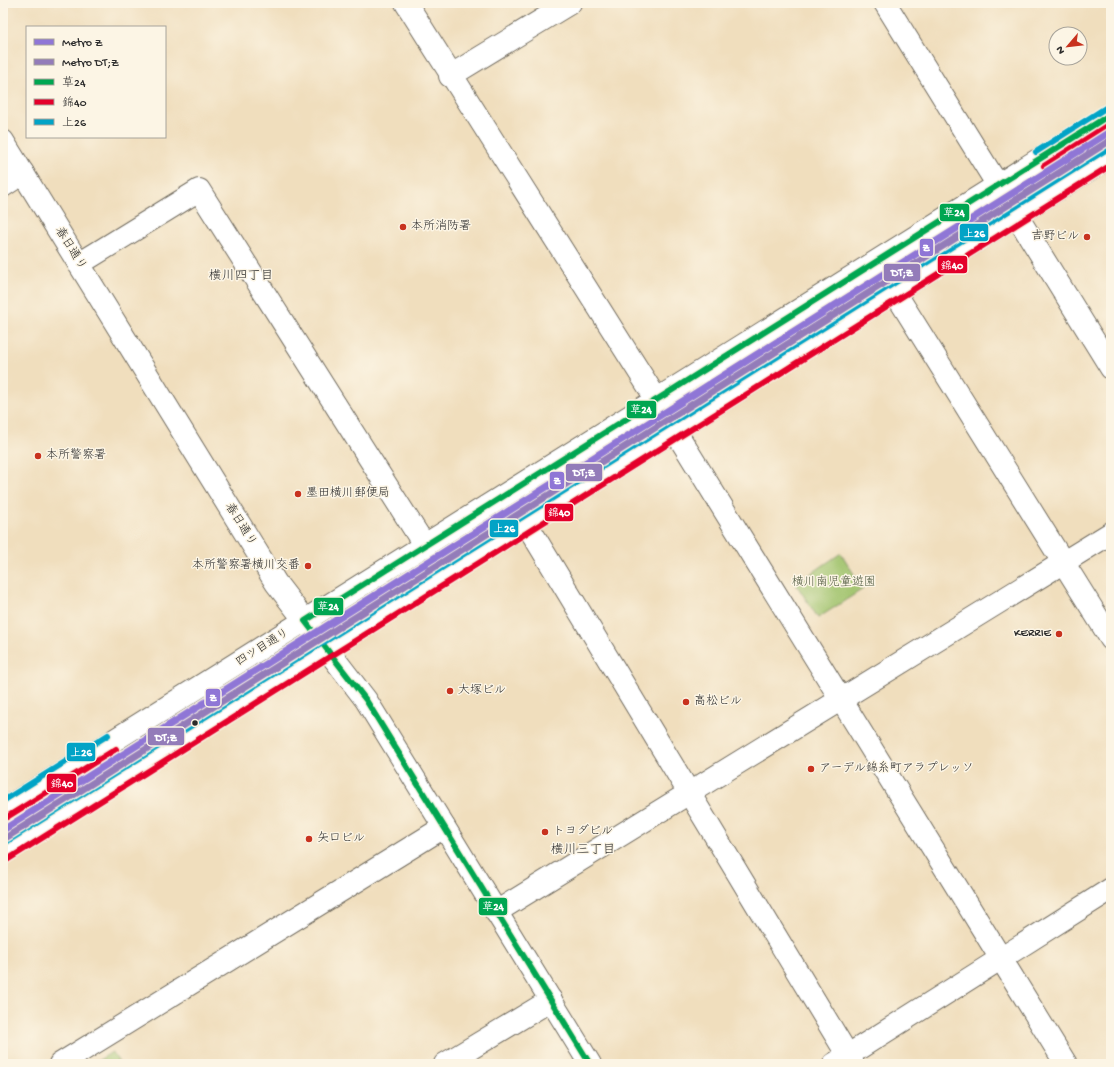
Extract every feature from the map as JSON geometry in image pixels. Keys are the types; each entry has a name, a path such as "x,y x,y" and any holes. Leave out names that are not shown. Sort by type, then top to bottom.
{"street":[{"path":"406,3 450,76 657,400"},
{"path":"450,76 570,3"},
{"path":"885,3 1111,368"},
{"name":"四ツ目通り","path":"3,810 1111,114"},
{"name":"春日通り","path":"3,141 276,583 366,700 590,1064"},
{"path":"3,853 674,429 1111,156"},
{"path":"3,186 23,173"},
{"path":"79,264 199,190 425,546"},
{"path":"894,291 1111,639"},
{"path":"674,429 1066,1064"},
{"path":"526,523 689,793 845,1061 1000,958 1111,889"},
{"path":"496,912 1111,533"},
{"path":"60,1064 444,827"},
{"path":"445,1064 551,1000"}],"green space":[{"name":"横川南児童遊園","path":"841,553 863,589 818,618 796,584"},
{"path":"112,1052 120,1064 93,1064"}],"metro line":[{"name":"Z","path":"3,830 1111,131"},
{"name":"DT;Z","path":"7,837 1111,140"}],"transit line":[{"name":"上26","path":"1036,152 1107,107"},
{"name":"草24","path":"590,1064 366,700 305,621 1111,114"},
{"name":"錦40","path":"1044,166 1111,123"},
{"name":"上26","path":"3,844 1107,149"},
{"name":"錦40","path":"7,860 1111,165"},
{"name":"上26","path":"3,801 108,735"},
{"name":"錦40","path":"7,817 116,749"}],"place":[{"name":"本所消防署","path":"403,227"},
{"name":"吉野ビル","path":"1087,237"},
{"name":"本所警察署","path":"38,456"},
{"name":"墨田横川郵便局","path":"298,494"},
{"name":"本所警察署横川交番","path":"308,566"},
{"name":"KERRIE","path":"1059,634"},
{"name":"大塚ビル","path":"450,691"},
{"name":"高松ビル","path":"686,702"},
{"name":"アーデル錦糸町アラプレッソ","path":"811,769"},
{"name":"トヨダビル","path":"545,832"},
{"name":"矢口ビル","path":"309,839"}],"district":[{"name":"横川四丁目","path":"241,276"},
{"name":"横川三丁目","path":"583,850"}]}
